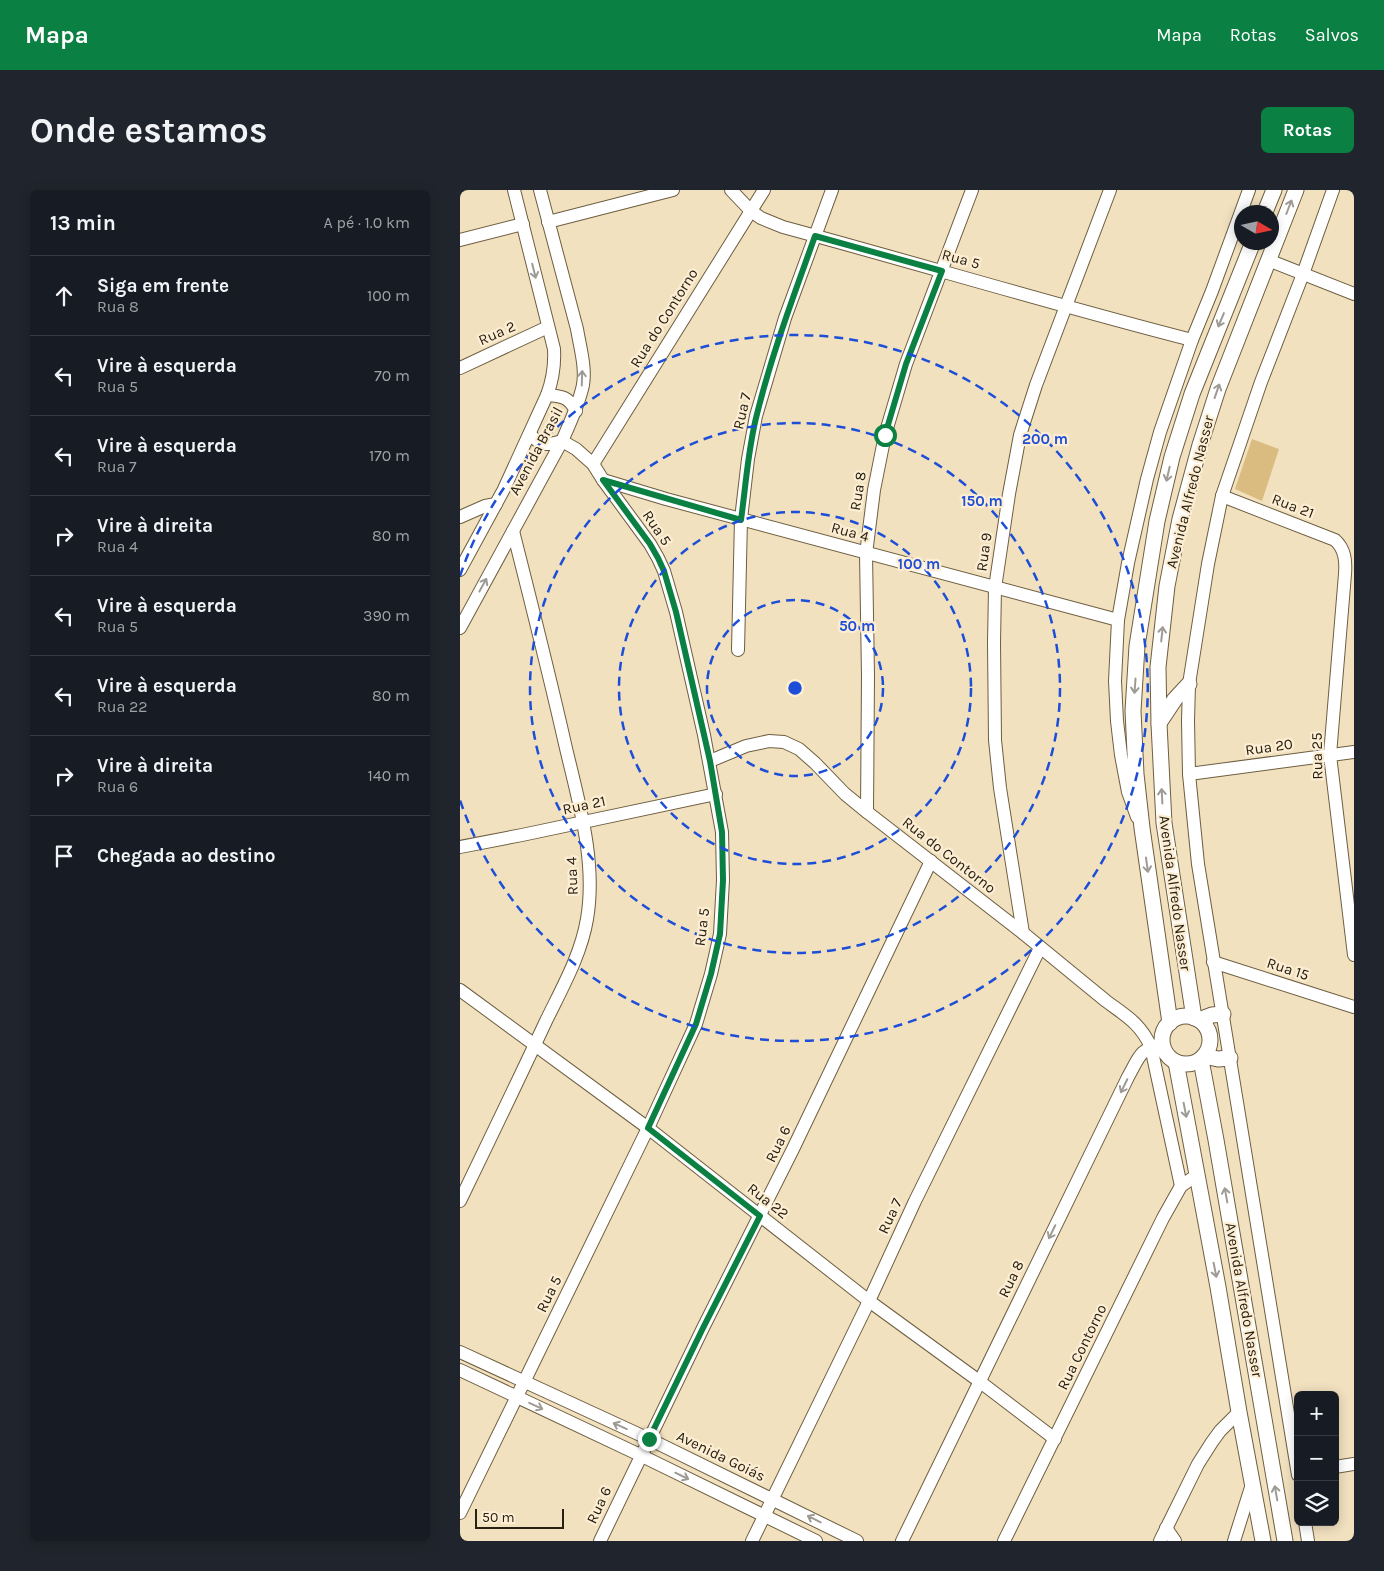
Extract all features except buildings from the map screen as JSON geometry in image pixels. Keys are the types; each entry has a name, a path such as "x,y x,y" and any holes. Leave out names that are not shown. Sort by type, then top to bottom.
{"main road":[{"path":"1268,205 1274,190"},
{"name":"Avenida Alfredo Nasser","path":"1197,1019 1164,822 1158,724 1158,667 1167,586 1180,519 1218,389 1296,190"},
{"name":"Avenida Alfredo Nasser","path":"1170,1023 1136,774 1133,711 1137,646 1157,521 1172,457 1192,394 1250,250"},
{"path":"1158,724 1175,699 1189,684"},
{"path":"1197,1019 1223,1014"},
{"path":"1185,1016 1197,1019 1205,1026 1209,1033 1208,1050 1202,1058 1193,1064 1176,1062 1169,1058 1157,1045 1165,1029 1177,1018 1185,1016"},
{"path":"1202,1058 1230,1058"},
{"name":"Avenida Alfredo Nasser","path":"1202,1058 1284,1541"},
{"name":"Avenida Alfredo Nasser","path":"1176,1062 1263,1541"}],"street":[{"name":"Avenida Brasil","path":"460,570 496,504 530,434 553,381 555,367 554,348 514,190"},
{"name":"Avenida Brasil","path":"460,628 562,440 576,411 583,383 581,352 540,190"},
{"path":"548,222 673,190"},
{"name":"Rua 5","path":"731,190 751,211 761,218 783,227 1192,340"},
{"name":"Rua do Contorno","path":"593,464 764,190"},
{"name":"Rua 7","path":"738,650 741,520 748,459 756,416 785,318 832,190"},
{"name":"Rua 8","path":"867,812 868,676 866,554 874,490 885,435 906,364 972,190"},
{"name":"Rua 9","path":"1023,933 1000,788 995,740 994,643 996,588 1009,494 1020,435 1036,385 1110,190"},
{"path":"1142,828 1128,792 1117,721 1115,681 1118,620 1128,563 1160,432 1192,340 1249,190"},
{"path":"1294,1450 1198,864 1189,774 1189,684 1206,574 1222,496 1261,382 1333,190"},
{"path":"460,240 523,224"},
{"path":"1268,260 1354,294"},
{"path":"1212,291 1230,298"},
{"name":"Rua 2","path":"460,368 548,327"},
{"path":"547,395 565,398 572,402 576,411"},
{"path":"530,434 536,441 544,444 553,444 562,440"},
{"name":"Rua 5","path":"516,1397 648,1128 696,1024 711,974 720,934 723,880 722,832 710,761 676,612 661,564 650,544 593,464 562,440"},
{"name":"Rua 4","path":"603,480 866,554 1118,620"},
{"name":"Rua 21","path":"1222,496 1335,540 1340,544 1345,556"},
{"path":"460,517 485,506 496,504"},
{"name":"Rua 4","path":"460,1201 580,947 587,919 589,894 589,863 583,822 513,531"},
{"name":"Rua 25","path":"1345,556 1330,755 1354,955"},
{"name":"Rua do Contorno","path":"710,761 746,746 769,741 784,742 799,749 845,794 867,812 1023,933 1106,1001 1134,1021 1157,1045 1182,1186"},
{"name":"Rua 20","path":"1189,774 1354,752"},
{"name":"Rua 21","path":"460,847 716,794"},
{"name":"Rua 6","path":"600,1541 640,1455 760,1216 863,1004 930,861"},
{"name":"Rua 7","path":"765,1516 869,1301 919,1192 1040,948"},
{"name":"Rua 15","path":"1213,962 1354,1007"},
{"name":"Rua 22","path":"460,990 648,1128 869,1301 1055,1439"},
{"name":"Rua 8","path":"902,1541 1128,1077 1142,1054 1157,1045"},
{"name":"Rua Contorno","path":"1004,1541 1163,1218 1182,1186 1197,1175"},
{"name":"Avenida Goiás","path":"460,1352 649,1439 857,1541"},
{"path":"460,1370 816,1541"},
{"path":"460,1513 516,1397"},
{"path":"1160,1541 1198,1464 1220,1431 1239,1412"},
{"path":"1339,1466 1354,1464"},
{"path":"1234,1541 1252,1484"},
{"path":"752,1541 765,1516"},
{"path":"1306,1526 1308,1541"},
{"path":"1166,1528 1175,1541"}],"route":[{"path":"649,1439 760,1216 648,1128 696,1024 711,974 720,934 723,880 722,832 710,761 676,612 664,571 650,544 603,480 741,520 748,459 756,416 785,318 815,236 942,271 906,364 885,435"}]}
